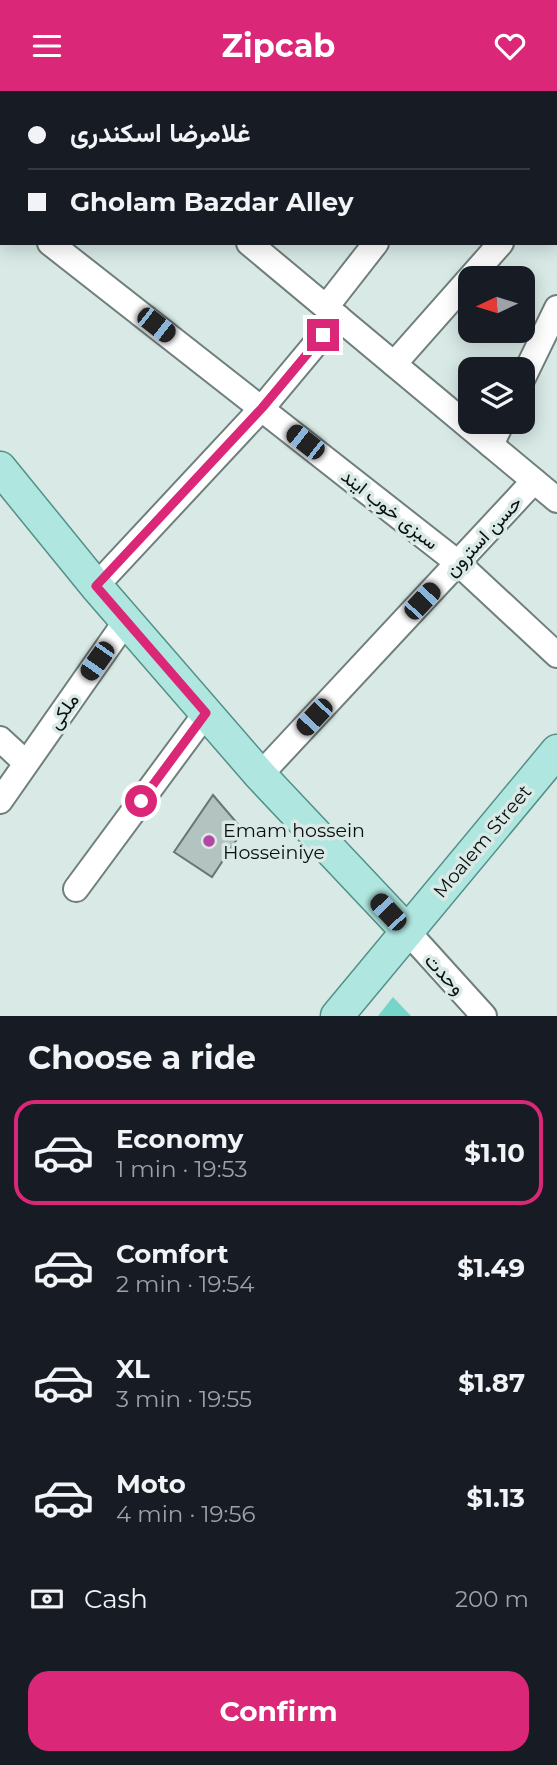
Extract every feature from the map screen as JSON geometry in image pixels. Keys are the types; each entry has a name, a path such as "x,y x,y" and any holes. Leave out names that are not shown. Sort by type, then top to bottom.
{"main road":[{"path":"0,468 96,586 260,775 407,932"},
{"name":"Moalem Street","path":"337,1016 557,751"}],"street":[{"name":"سبزی خوب ایند","path":"53,245 458,563 557,655"},
{"path":"96,586 262,408 332,312 375,245"},
{"path":"394,364 499,245"},
{"path":"260,247 332,312 557,499"},
{"path":"533,357 557,308"},
{"path":"491,445 496,434"},
{"name":"حسن استرون","path":"260,775 534,481"},
{"name":"ملکی","path":"0,801 126,621"},
{"path":"76,889 206,713"},
{"path":"0,739 26,763"},
{"name":"وحدت","path":"407,932 484,1016"}],"shaded area":[{"path":"393,997 411,1016 378,1016"}],"building":[{"name":"Emam hossein Hosseiniye","path":"213,795 243,830 212,877 174,852"}],"place":[{"name":"Emam hossein Hosseiniye","path":"209,841"}],"route":[{"path":"141,801 206,713 96,586 262,408 323,335"}]}
